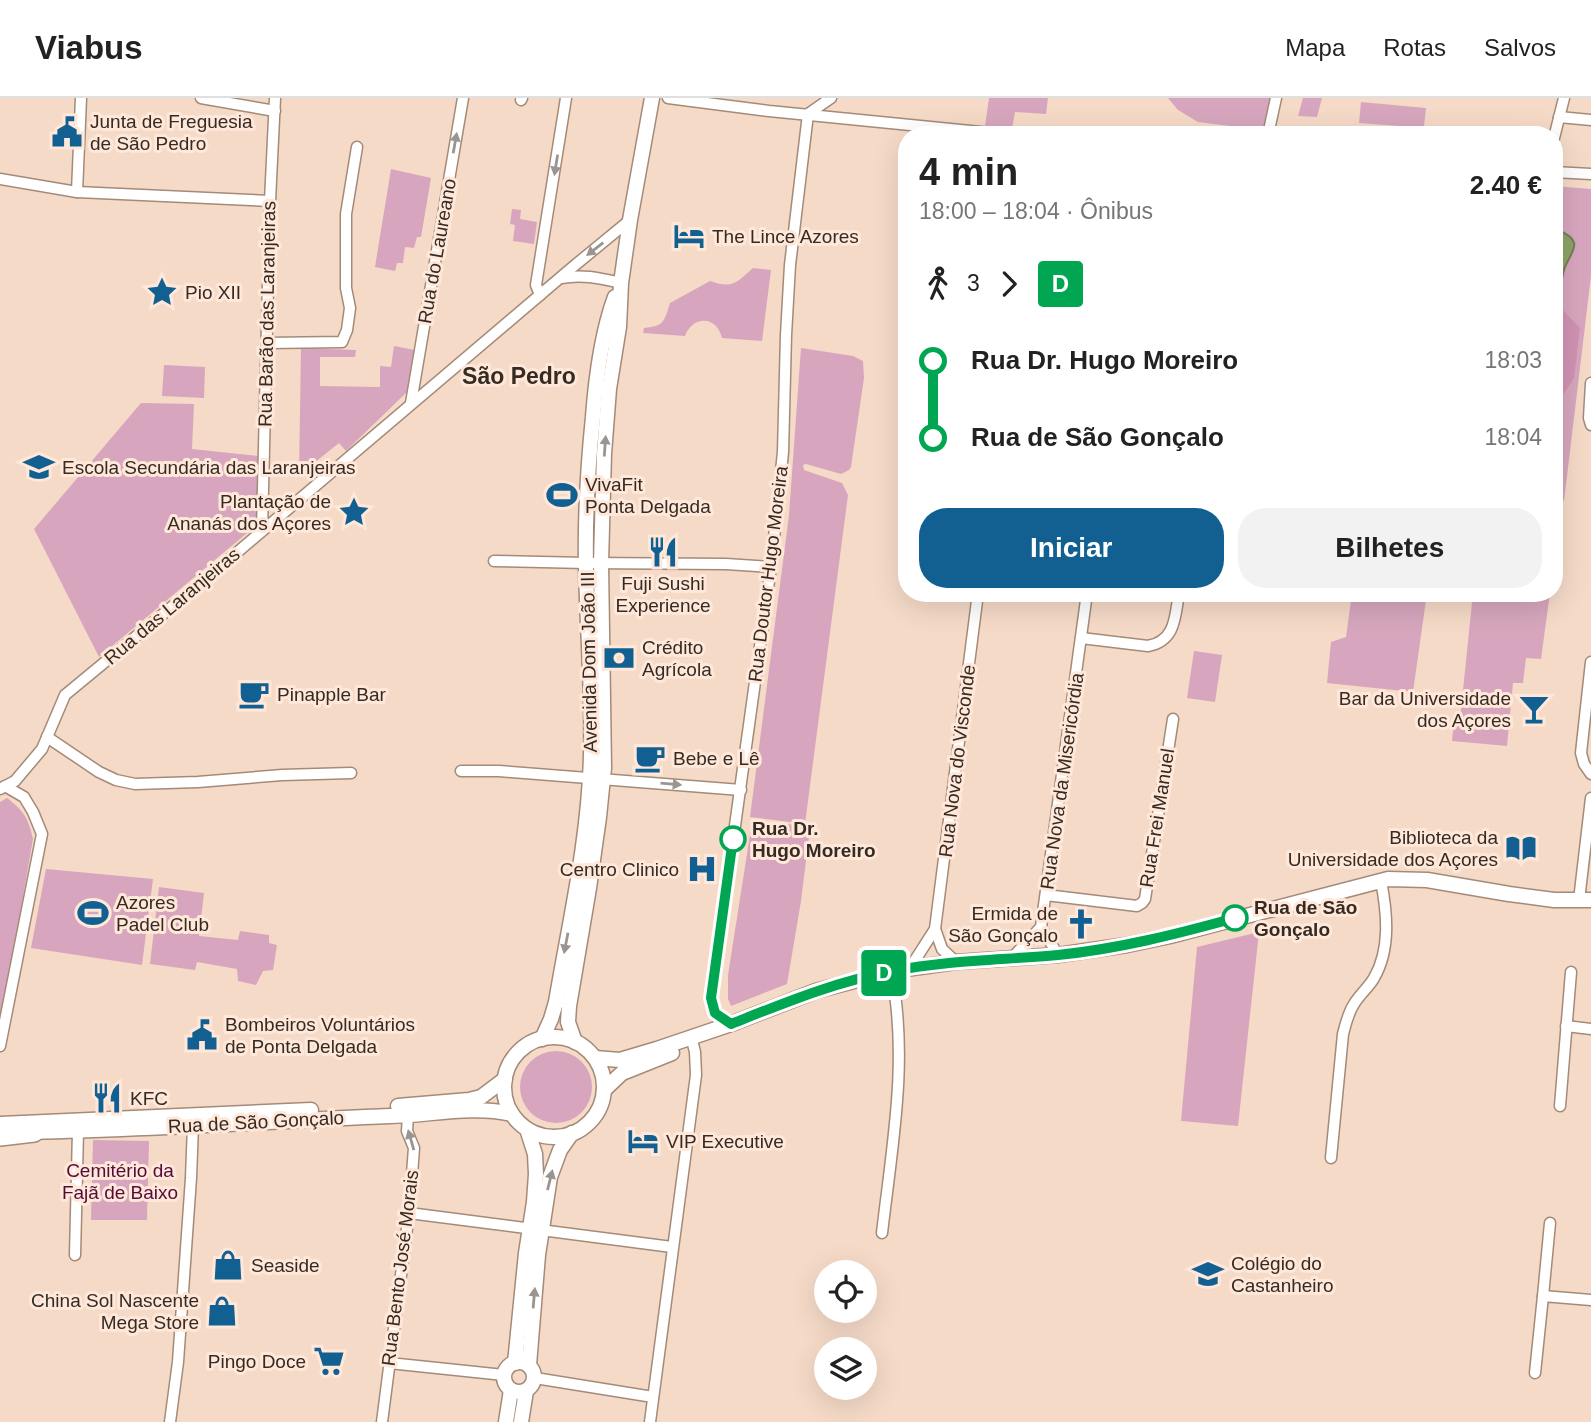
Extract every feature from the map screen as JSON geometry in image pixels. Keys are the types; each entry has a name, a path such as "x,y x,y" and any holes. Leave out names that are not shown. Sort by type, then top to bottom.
{"highway":[{"path":"0,1134 34,1132"}],"main road":[{"name":"Avenida Dom João III","path":"575,1042 568,1022 569,1006 589,888 597,778 591,732 593,563 589,452 596,386 610,311 621,283 652,98"},
{"name":"Avenida Dom João III","path":"542,1039 556,1002 597,778"},
{"path":"594,1058 620,1060 731,1024 816,991 891,971 956,962 1058,955 1127,945 1381,881 1427,880 1533,898 1585,900"},
{"path":"604,1090 622,1073 711,1036 731,1024"},
{"path":"553,1037 575,1042 583,1046 600,1068 604,1090 597,1112 591,1121 572,1133 541,1135 527,1129 512,1114 507,1103 505,1079 508,1068 522,1049 531,1043 553,1037"},
{"name":"Rua de São Gonçalo","path":"0,1124 376,1108 470,1100 481,1097 505,1079"},
{"name":"Rua de São Gonçalo","path":"34,1132 408,1115 478,1109 512,1114"},
{"path":"526,1369 508,1367 504,1375 506,1383 518,1390 532,1386 526,1369 537,1174 535,1154 527,1129"},
{"path":"536,1229 560,1150 572,1133"},
{"path":"506,1422 518,1390"},
{"path":"518,1390 521,1422"}],"street":[{"path":"76,192 81,98"},
{"path":"201,98 275,111"},
{"name":"Rua Barão das Laranjeiras","path":"262,530 275,98"},
{"name":"Rua do Laureano","path":"411,403 463,98"},
{"path":"540,295 536,285 566,98"},
{"path":"668,98 924,126"},
{"path":"808,114 831,98 838,117"},
{"path":"1270,126 1276,98"},
{"path":"1557,126 1563,98"},
{"name":"Rua Doutor Hugo Moreira","path":"731,1024 715,1013 711,998 771,567 782,453 790,265 808,114"},
{"path":"1559,117 1591,120"},
{"path":"267,343 341,342 347,330 350,307 345,288 346,214 357,147"},
{"path":"1563,172 1591,174"},
{"path":"0,179 76,192 270,201"},
{"name":"Rua das Laranjeiras","path":"3,787 15,781 42,749 65,695 630,220"},
{"path":"561,278 577,275 621,283"},
{"path":"1591,383 1591,425"},
{"path":"494,561 713,563 771,567"},
{"name":"Rua Nova do Visconde","path":"910,968 934,929 977,602"},
{"name":"Rua Nova da Misericórdia","path":"1041,927 1086,602"},
{"path":"1082,638 1156,645 1163,641 1172,629 1177,602"},
{"path":"1591,662 1581,752 1584,764 1591,774"},
{"name":"Rua Frei Manuel","path":"1046,895 1137,905 1145,899 1173,719"},
{"path":"47,737 99,772 116,780 135,784 351,772"},
{"path":"461,771 499,771 741,790"},
{"path":"0,1046 42,834 24,797 3,787"},
{"path":"1585,900 1591,797"},
{"path":"1331,1158 1342,1034 1348,1016 1376,975 1382,959 1386,904 1381,881"},
{"path":"1012,958 1041,927 1058,955"},
{"path":"934,929 942,949 956,962"},
{"path":"882,1233 899,1085 899,1036 891,971"},
{"path":"1560,1106 1571,972"},
{"path":"1566,1026 1591,1029"},
{"path":"650,1422 696,1075 693,1044"},
{"name":"Rua Bento José Morais","path":"382,1422 415,1148 407,1131 408,1115"},
{"path":"170,1422 178,1349 193,1125"},
{"path":"75,1255 78,1131"},
{"path":"409,1213 672,1247"},
{"path":"1535,1373 1550,1223"},
{"path":"1542,1296 1591,1300"},
{"path":"389,1363 504,1375"},
{"path":"526,1369 653,1397"}],"green space":[{"path":"989,98 1048,98 1046,114 1015,112 1013,126 985,126"},
{"path":"1168,98 1271,98 1264,126 1198,122 1178,110"},
{"path":"1303,98 1322,98 1317,117 1298,116"},
{"path":"1361,102 1426,108 1424,126 1359,123"},
{"path":"391,169 431,178 421,237 417,237 414,248 405,247 403,263 397,263 395,271 375,267"},
{"path":"1563,187 1591,189 1591,276 1564,501"},
{"path":"512,209 521,210 520,219 537,222 534,244 513,241 515,225 510,224"},
{"path":"753,268 771,270 762,341 722,338 715,325 705,321 693,324 685,336 643,333 644,328 662,322 670,303 710,281 734,283"},
{"path":"394,346 415,350 408,391 346,451 339,443 299,475 301,348 356,350 355,357 320,357 320,386 380,387 380,366 391,367"},
{"path":"801,348 853,356 863,361 864,378 849,470 841,474 803,465 804,470 842,483 848,495 805,824 750,817 789,515"},
{"path":"164,365 205,367 204,398 162,396"},
{"path":"141,403 194,404 192,449 259,456 259,523 99,657 34,529"},
{"path":"1351,602 1426,602 1413,692 1327,683 1331,642 1346,637"},
{"path":"1472,602 1549,602 1541,659 1526,658 1523,683 1513,683 1507,746 1452,741 1454,720 1460,719"},
{"path":"1194,651 1222,655 1215,702 1187,698"},
{"path":"7,798 24,816 33,839 0,1030 0,802"},
{"path":"752,822 800,825 810,829 787,984 731,1006 728,999 728,975"},
{"name":"Azores Padel Club","path":"46,869 153,879 142,965 31,948"},
{"path":"159,887 204,893 199,936 238,940 240,931 269,935 269,943 277,945 273,970 263,971 256,985 238,981 237,969 197,962 195,970 150,964"},
{"path":"1259,932 1238,1126 1181,1121 1197,947"},
{"path":"556,1051 576,1057 586,1067 592,1087 586,1107 576,1117 556,1123 536,1117 526,1107 520,1087 526,1067 536,1057"},
{"name":"Cemitério da Fajã de Baixo","path":"93,1140 149,1141 147,1220 91,1220"}],"shaded area":[{"path":"1563,232 1574,242 1563,275"},
{"path":"1563,310 1580,328 1574,378 1563,394"}],"bus line":[{"name":"D","path":"733,839 711,998 715,1013 731,1024 816,991 891,971 956,962 1089,951 1170,936 1235,918"}],"place":[{"name":"Junta de Freguesia de São Pedro","path":"67,132"},
{"name":"The Lince Azores","path":"689,236"},
{"name":"Pio XII","path":"162,292"},
{"name":"Escola Secundária das Laranjeiras","path":"39,467"},
{"name":"VivaFit Ponta Delgada","path":"562,495"},
{"name":"Plantação de Ananás dos Açores","path":"354,512"},
{"name":"Fuji Sushi Experience","path":"663,552"},
{"name":"Crédito Agrícola","path":"619,658"},
{"name":"Pinapple Bar","path":"254,694"},
{"name":"Bar da Universidade dos Açores","path":"1534,709"},
{"name":"Bebe e Lê","path":"650,758"},
{"name":"Rua Dr. Hugo Moreiro","path":"733,839"},
{"name":"Biblioteca da Universidade dos Açores","path":"1521,848"},
{"name":"Centro Clinico","path":"702,869"},
{"name":"Azores Padel Club","path":"93,913"},
{"name":"Rua de São Gonçalo","path":"1235,918"},
{"name":"Ermida de São Gonçalo","path":"1081,924"},
{"name":"Bombeiros Voluntários de Ponta Delgada","path":"202,1035"},
{"name":"KFC","path":"107,1098"},
{"name":"VIP Executive","path":"643,1141"},
{"name":"Seaside","path":"228,1265"},
{"name":"Colégio do Castanheiro","path":"1208,1274"},
{"name":"China Sol Nascente Mega Store","path":"222,1311"},
{"name":"Pingo Doce","path":"329,1361"}],"district":[{"name":"São Pedro","path":"519,376"}]}
